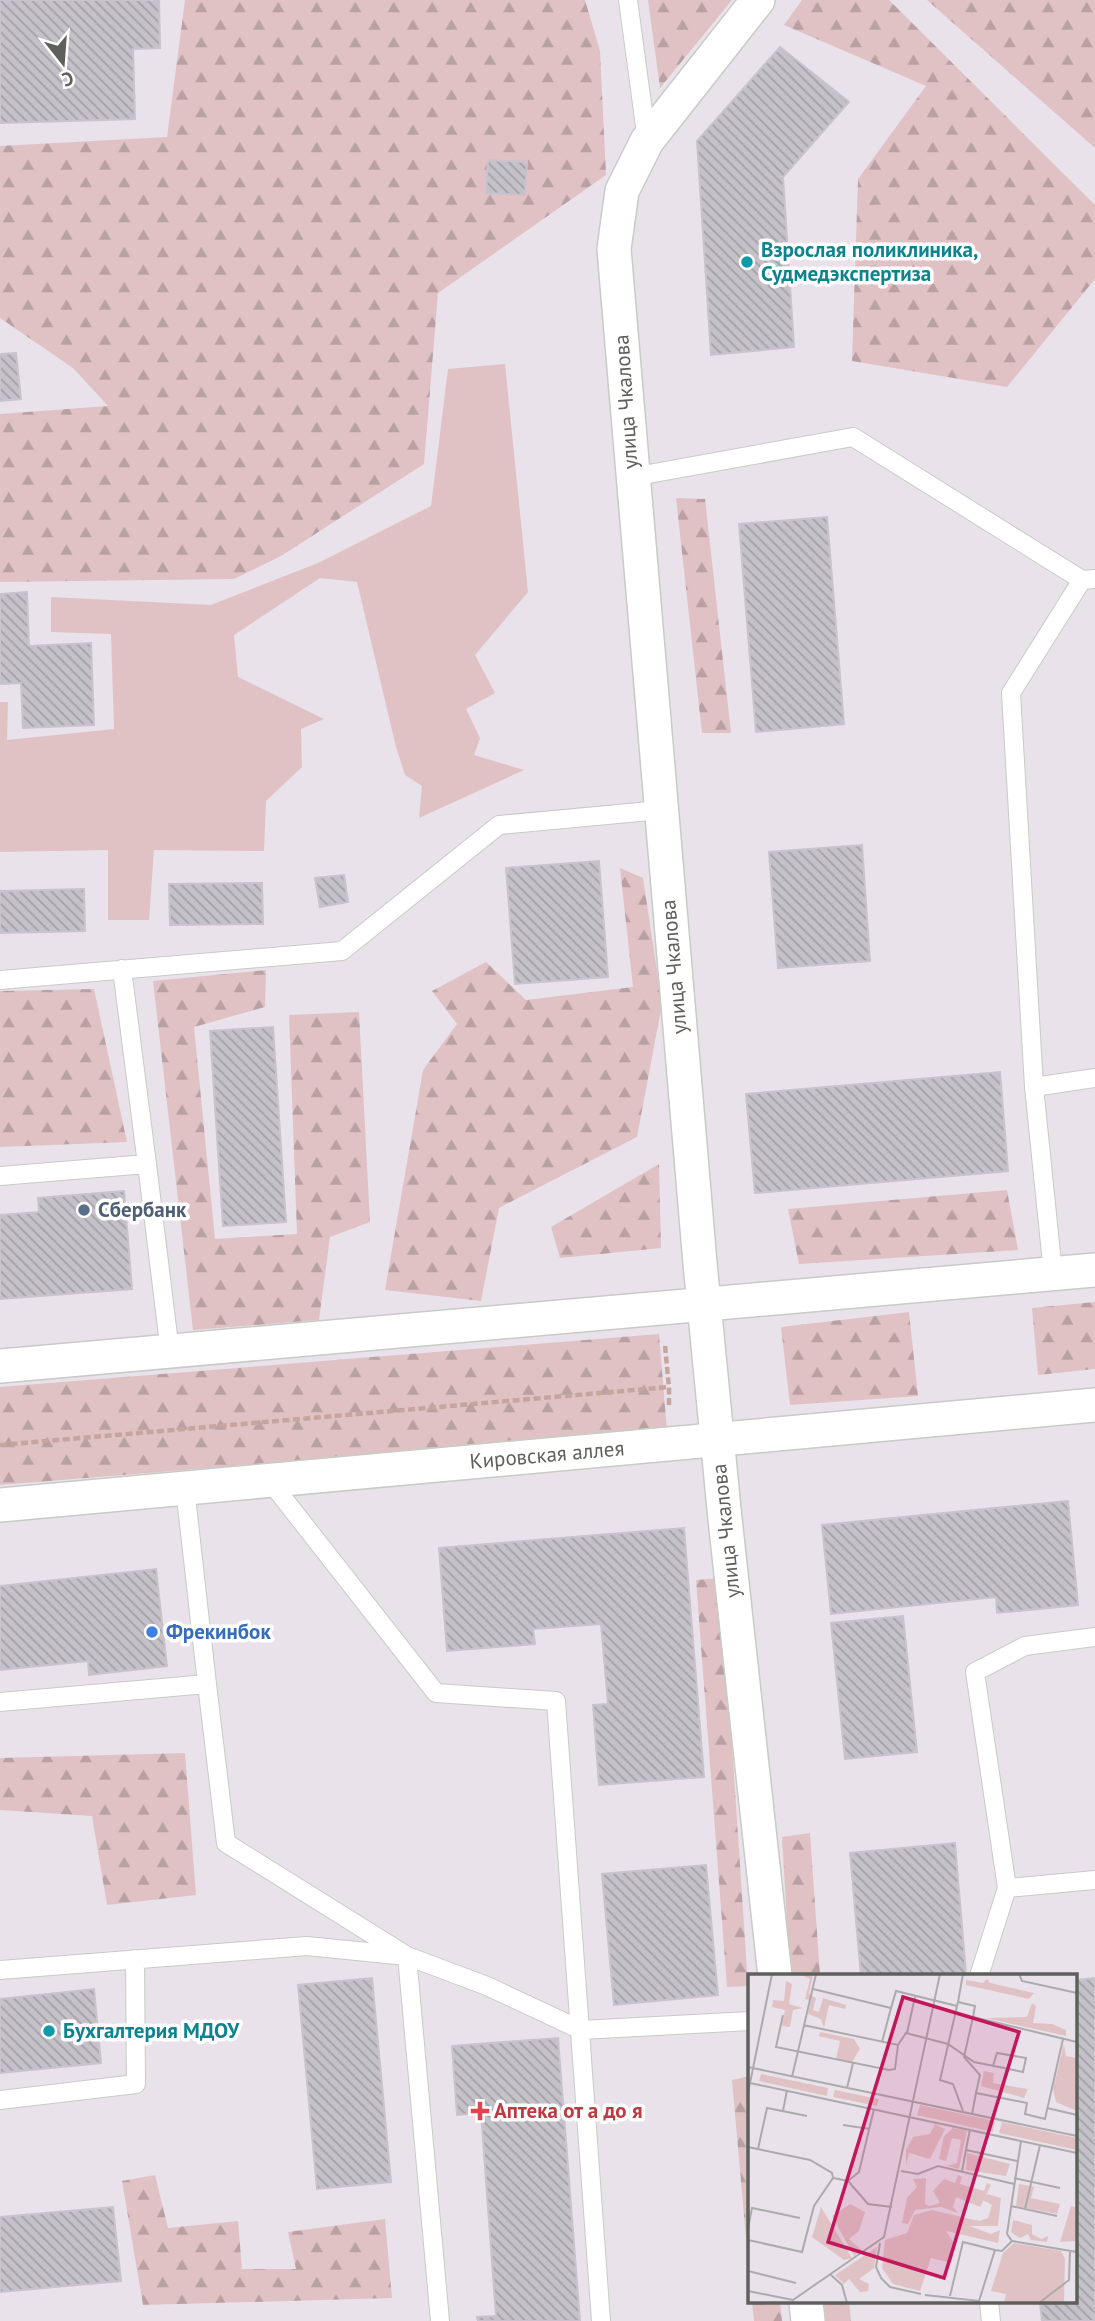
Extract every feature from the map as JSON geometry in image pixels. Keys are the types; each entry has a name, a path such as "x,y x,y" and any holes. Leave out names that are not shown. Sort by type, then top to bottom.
{"street":[{"name":"улица Чкалова","path":"758,0 647,141 622,191 614,249 660,810 717,1440 775,1974"},
{"path":"0,1366 1095,1270"},
{"name":"Кировская аллея","path":"0,1505 1095,1405"}],"lane":[{"path":"628,0 647,141"},
{"path":"632,477 853,437 1088,580 1012,693 1034,1087 1053,1273"},
{"path":"0,980 342,951 499,825 660,810"},
{"path":"122,969 170,1352"},
{"path":"1034,1087 1095,1079"},
{"path":"0,1176 147,1164"},
{"path":"269,1480 436,1693 556,1701 601,2321"},
{"path":"185,1488 226,1843 407,1956 487,1986 581,2030 748,2021"},
{"path":"980,1974 1007,1888 975,1672 1025,1646 1095,1637"},
{"path":"0,1703 207,1684"},
{"path":"1007,1888 1095,1880"},
{"path":"0,1970 307,1946 407,1956"},
{"path":"407,1956 440,2321"},
{"path":"0,2100 136,2084 135,1959"}],"path":[{"path":"0,1445 669,1387 670,1444"}],"green space":[{"path":"185,0 585,0 600,51 606,175 438,293 424,464 281,556 234,579 0,582 0,414 108,406 73,368 0,318 0,146 167,137"},
{"path":"648,0 732,0 660,88"},
{"path":"802,0 889,0 1095,205 1095,279 1007,387 852,361 858,179 926,86 784,25"},
{"path":"927,0 1095,0 1095,148"},
{"path":"505,364 528,592 475,655 495,693 466,709 480,738 474,755 524,770 419,818 422,786 405,775 396,747 357,582 320,578 234,635 238,677 324,719 301,729 302,767 266,801 264,851 154,850 149,920 108,920 108,850 0,852 0,702 8,702 7,740 114,729 111,634 51,632 51,597 211,605 318,563 431,506 448,369"},
{"path":"676,498 705,499 731,733 702,733"},
{"path":"620,868 643,878 662,1004 637,1137 499,1208 481,1301 385,1290 423,1070 457,1024 432,991 486,962 526,1000 633,987"},
{"path":"266,970 265,1007 194,1027 215,1239 297,1234 289,1015 359,1012 370,1222 330,1237 319,1320 193,1330 153,981"},
{"path":"94,989 127,1142 0,1147 0,991"},
{"path":"659,1164 661,1248 560,1258 551,1227"},
{"path":"1007,1190 1018,1250 799,1264 788,1209"},
{"path":"1095,1302 1095,1369 1038,1375 1032,1308"},
{"path":"909,1312 918,1396 790,1405 781,1327"},
{"path":"659,1334 667,1431 0,1485 0,1387"},
{"path":"721,1578 748,1986 727,1987 696,1580"},
{"path":"185,1753 196,1895 107,1905 92,1816 0,1810 0,1758"},
{"path":"810,1833 820,1974 790,1973 782,1837"},
{"path":"748,2076 748,2260 732,2080"},
{"path":"155,2175 168,2228 238,2221 242,2269 296,2269 288,2232 385,2219 392,2298 143,2305 122,2181"},
{"path":"752,2304 780,2304 782,2321 754,2321"},
{"path":"824,2304 849,2304 851,2321 826,2321"}],"building":[{"path":"0,0 159,0 160,48 133,49 135,119 0,123"},
{"name":"Взрослая поликлиника, Судмедэкспертиза","path":"780,47 849,102 783,177 794,347 711,355 697,141"},
{"path":"488,160 527,162 525,195 486,193"},
{"path":"16,353 21,399 0,401 0,354"},
{"path":"827,517 844,724 756,732 739,524"},
{"path":"27,592 29,646 91,643 94,725 23,728 21,683 0,684 0,594"},
{"path":"862,845 870,961 778,968 769,852"},
{"path":"599,861 608,977 515,984 506,868"},
{"path":"344,875 348,902 320,907 315,878"},
{"path":"262,883 263,924 170,925 169,884"},
{"path":"84,889 85,931 0,933 0,891"},
{"path":"273,1027 286,1222 223,1226 210,1031"},
{"path":"1000,1072 1008,1171 755,1193 746,1094"},
{"path":"124,1191 132,1289 0,1299 0,1215 39,1212 38,1198"},
{"path":"1068,1501 1078,1605 997,1613 996,1597 831,1614 822,1525"},
{"path":"684,1528 704,1777 599,1785 593,1705 608,1704 601,1624 533,1629 535,1644 447,1651 439,1548"},
{"path":"156,1569 167,1666 89,1675 88,1661 0,1670 0,1586"},
{"path":"903,1616 917,1752 845,1759 831,1623"},
{"path":"955,1843 966,1974 861,1974 850,1853"},
{"path":"706,1865 718,1995 614,2005 602,1874"},
{"path":"372,1978 391,2182 317,2189 298,1985"},
{"path":"1095,1978 1095,2321 1042,2321 1040,2304 1078,2304 1078,1980"},
{"name":"Бухгалтерия МДОУ","path":"94,1989 101,2063 0,2073 0,1999"},
{"path":"558,2038 580,2321 478,2321 477,2317 496,2316 481,2113 457,2115 452,2046"},
{"path":"113,2207 121,2281 0,2292 0,2217"}],"place":[{"name":"Взрослая поликлиника, Судмедэкспертиза","path":"747,262"},
{"name":"Сбербанк","path":"84,1210"},
{"name":"Фрекинбок","path":"152,1632"},
{"name":"Бухгалтерия МДОУ","path":"49,2031"},
{"name":"Аптека от а до я","path":"480,2111"}]}
